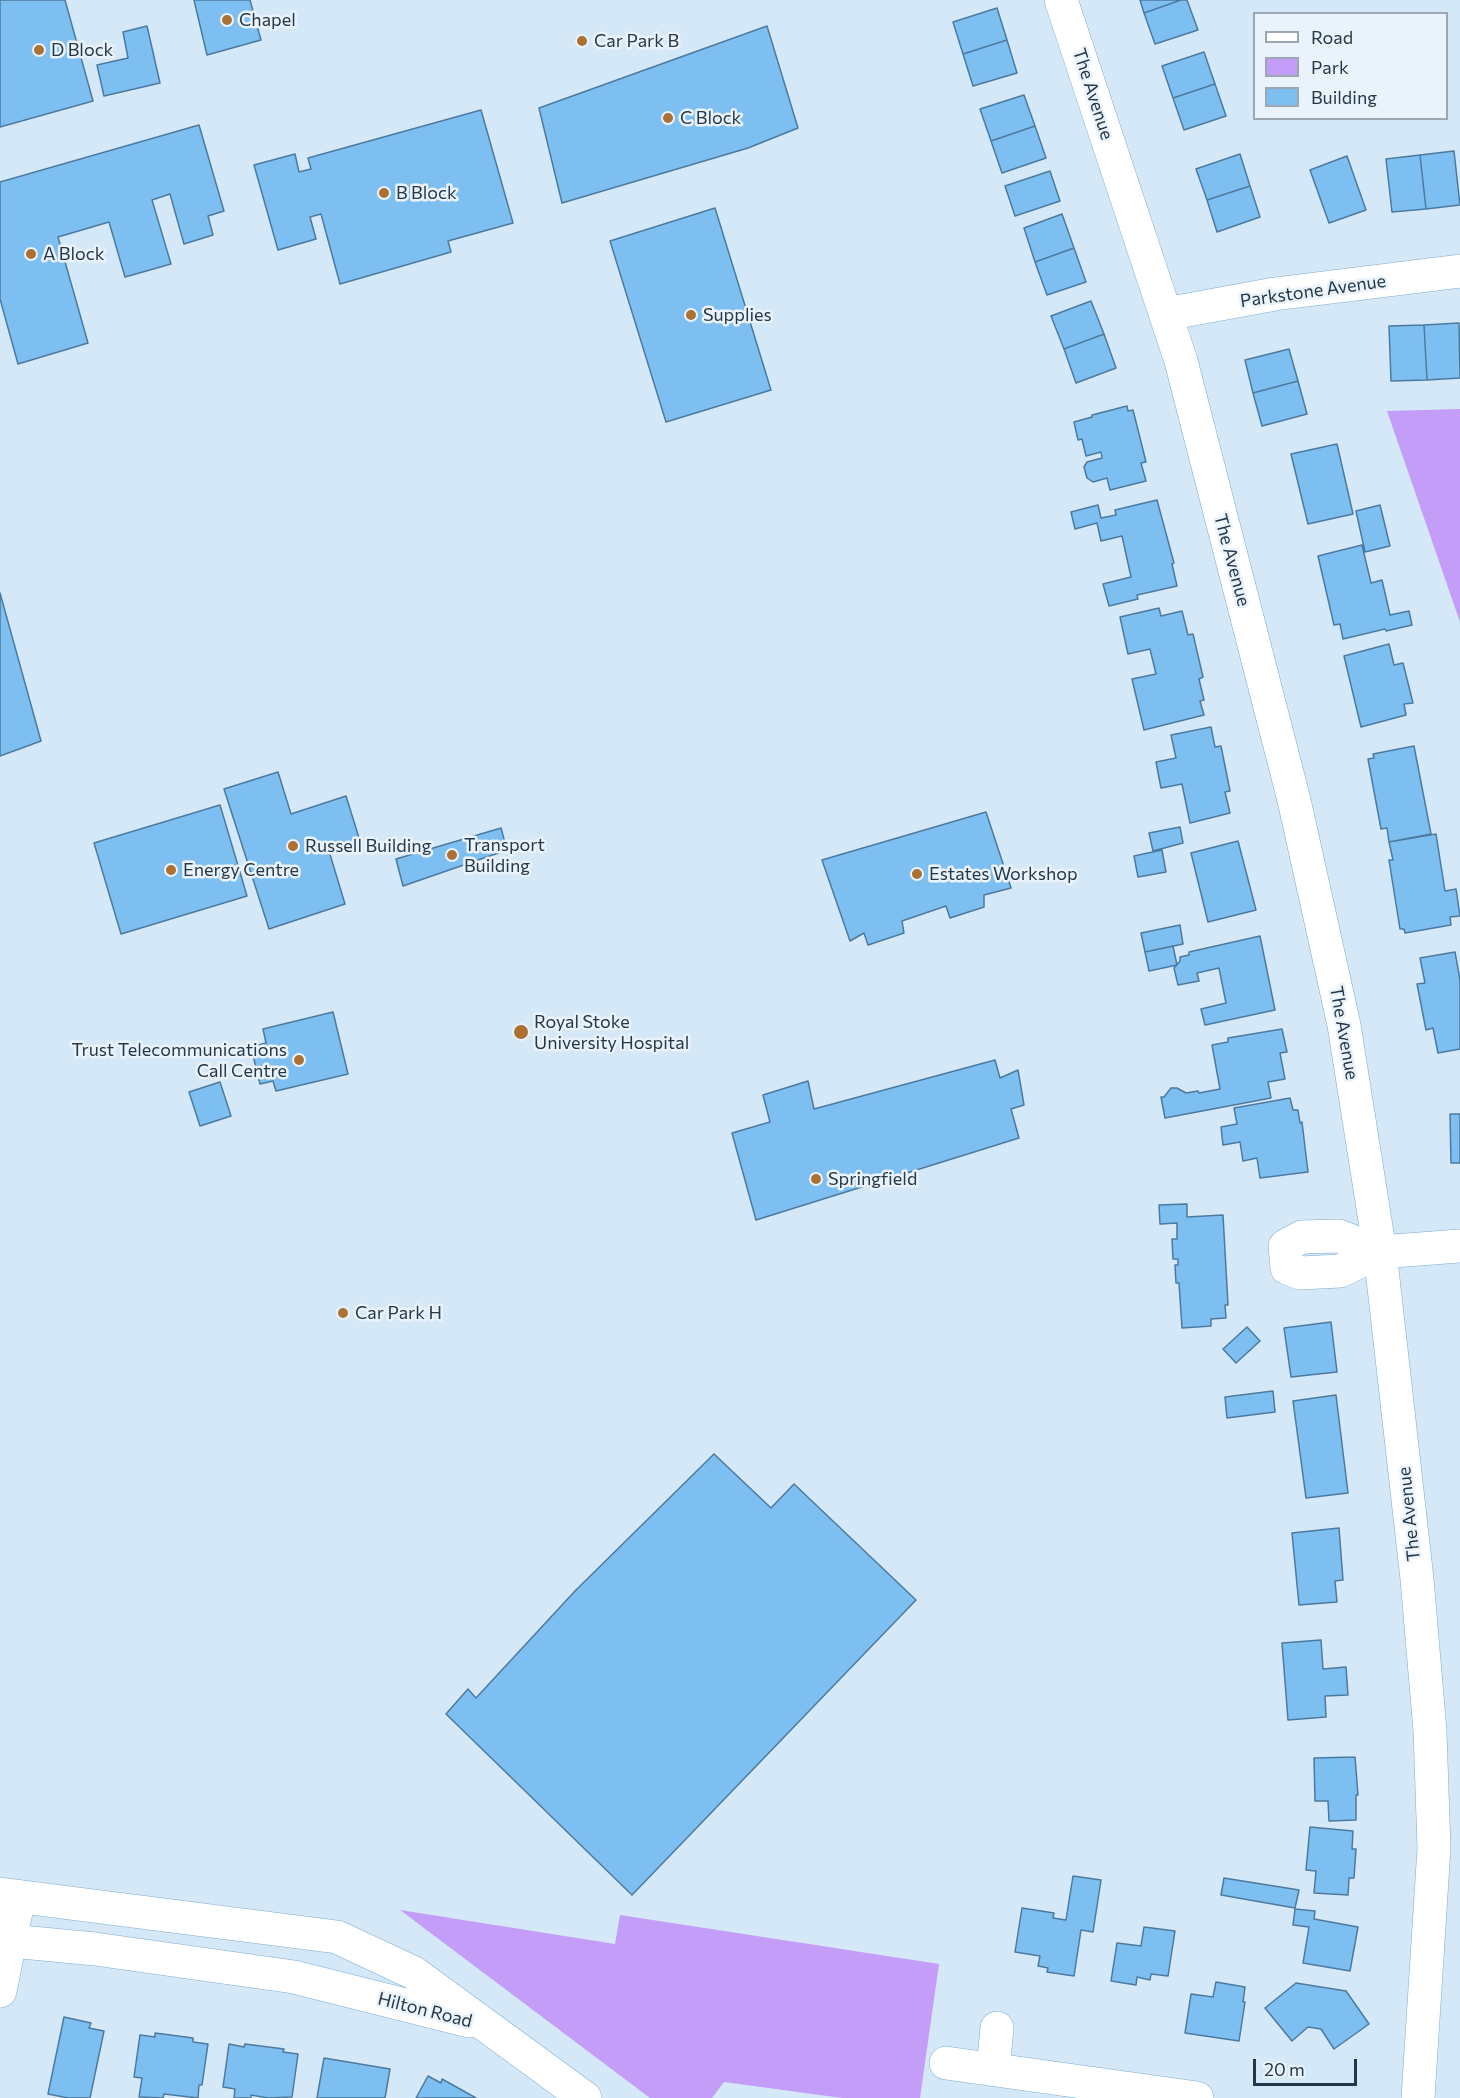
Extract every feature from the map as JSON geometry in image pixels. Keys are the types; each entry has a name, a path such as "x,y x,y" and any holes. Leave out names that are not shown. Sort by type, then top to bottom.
{"street":[{"name":"The Avenue","path":"1061,0 1181,361 1294,800 1344,1025 1380,1252 1417,1579 1430,1731 1434,1848 1418,2098"},
{"name":"Parkstone Avenue","path":"1166,314 1275,294 1460,271"},
{"path":"1380,1252 1460,1246"},
{"path":"0,1991 9,1895"},
{"name":"Hilton Road","path":"9,1895 337,1937 414,1973 486,2025"},
{"name":"Hilton Road","path":"5,1941 95,1949 294,1977 486,2025"},
{"path":"486,2025 585,2098"},
{"path":"993,2069 997,2028"},
{"path":"946,2062 1197,2098"}],"green space":[{"path":"1460,409 1460,622 1387,411"},
{"path":"400,1910 615,1944 620,1915 939,1964 920,2098 842,2098 724,2082 712,2098 650,2098"}],"building":[{"name":"D Block","path":"0,0 65,0 93,101 0,127"},
{"name":"Chapel","path":"194,0 250,0 261,40 207,55"},
{"path":"1140,0 1181,0 1144,13"},
{"path":"1187,0 1198,30 1155,44 1144,13"},
{"path":"997,8 1007,40 963,54 953,22"},
{"path":"147,26 160,83 104,96 97,65 128,58 123,32"},
{"name":"C Block","path":"767,26 798,128 748,148 562,203 539,108"},
{"path":"1007,40 1017,73 973,86 963,54"},
{"path":"1204,52 1215,84 1173,98 1162,66"},
{"path":"1215,84 1226,116 1184,130 1173,98"},
{"path":"1024,95 1035,126 991,141 980,109"},
{"name":"B Block","path":"481,110 513,223 448,241 451,252 340,284 321,214 310,217 316,239 278,250 254,165 295,154 299,172 311,169 308,158"},
{"name":"A Block","path":"199,125 224,211 208,216 213,235 184,244 170,194 152,200 171,264 125,277 109,222 58,237 88,343 18,364 0,299 0,182"},
{"path":"1035,126 1046,158 1002,173 991,141"},
{"path":"1454,151 1460,205 1426,209 1420,155"},
{"path":"1240,154 1250,186 1207,200 1196,169"},
{"path":"1420,155 1426,209 1392,212 1386,159"},
{"path":"1347,156 1366,210 1329,223 1310,170"},
{"path":"1050,171 1060,201 1015,216 1005,186"},
{"path":"1250,186 1260,217 1217,232 1207,200"},
{"name":"Supplies","path":"715,208 771,390 666,422 610,241"},
{"path":"1062,214 1074,248 1035,262 1024,228"},
{"path":"1074,248 1086,282 1047,295 1035,262"},
{"path":"1091,301 1104,334 1064,349 1051,316"},
{"path":"1459,323 1460,378 1427,380 1424,325"},
{"path":"1424,325 1427,380 1391,381 1389,326"},
{"path":"1104,334 1116,368 1076,383 1064,349"},
{"path":"1289,349 1298,381 1253,393 1245,360"},
{"path":"1298,381 1307,414 1262,426 1253,393"},
{"path":"1127,406 1128,411 1133,410 1146,462 1141,463 1146,481 1110,490 1107,478 1093,482 1087,478 1084,467 1087,462 1102,458 1101,452 1086,456 1082,439 1078,440 1074,422"},
{"path":"1337,444 1353,514 1308,524 1291,454"},
{"path":"1157,500 1174,563 1172,564 1177,586 1137,595 1138,599 1109,606 1103,584 1131,577 1122,536 1101,541 1097,523 1075,529 1071,512 1098,505 1101,518 1116,515 1115,510"},
{"path":"1380,505 1390,546 1365,552 1356,511"},
{"path":"1362,545 1371,583 1382,580 1390,615 1409,611 1412,625 1343,639 1340,624 1334,625 1318,556"},
{"path":"0,593 41,741 0,756"},
{"path":"1159,608 1161,616 1182,611 1188,635 1193,634 1203,677 1199,679 1204,700 1200,701 1204,715 1144,730 1132,679 1156,674 1150,649 1128,654 1120,617"},
{"path":"1389,644 1394,665 1403,663 1413,703 1404,704 1406,715 1361,727 1344,656"},
{"path":"1211,727 1215,747 1221,746 1230,791 1225,792 1230,813 1190,823 1182,784 1161,788 1156,762 1176,758 1171,735"},
{"path":"1414,746 1431,834 1389,842 1387,828 1381,829 1368,759 1374,758 1373,754"},
{"name":"Russell Building","path":"278,772 291,814 346,796 360,841 329,851 345,904 269,929 224,789"},
{"name":"Energy Centre","path":"220,805 247,896 121,934 94,843"},
{"name":"Estates Workshop","path":"986,812 1011,888 984,895 984,907 950,918 946,906 902,921 904,933 868,945 864,933 850,941 822,860"},
{"path":"1180,827 1183,843 1153,851 1149,833"},
{"name":"Transport Building","path":"501,828 507,850 403,886 396,859"},
{"path":"1436,834 1445,891 1456,889 1460,916 1450,917 1451,925 1405,933 1404,929 1400,929 1389,860 1393,860 1389,842"},
{"path":"1238,841 1256,910 1208,922 1191,853"},
{"path":"1162,850 1166,872 1138,877 1134,856"},
{"path":"1180,925 1183,944 1145,952 1141,933"},
{"path":"1260,936 1275,1010 1205,1025 1201,1009 1226,1003 1219,968 1197,973 1199,981 1178,985 1174,968 1180,961 1180,957 1189,955 1189,952"},
{"path":"1173,946 1177,965 1149,971 1145,952"},
{"path":"1455,952 1460,980 1460,1049 1438,1053 1433,1028 1426,1030 1417,984 1425,983 1420,958"},
{"name":"Trust Telecommunications Call Centre","path":"333,1012 348,1074 276,1091 273,1081 260,1084 251,1047 266,1043 263,1029"},
{"path":"1282,1029 1287,1052 1280,1053 1285,1079 1268,1082 1271,1098 1165,1118 1161,1097 1164,1097 1171,1088 1177,1088 1186,1093 1220,1089 1212,1045 1228,1042 1228,1038"},
{"name":"Springfield","path":"995,1060 1000,1078 1018,1070 1024,1105 1011,1109 1019,1138 756,1220 732,1133 770,1122 763,1095 808,1081 814,1109"},
{"path":"220,1082 231,1116 200,1126 189,1092"},
{"path":"1290,1098 1293,1110 1298,1110 1300,1123 1302,1122 1308,1172 1260,1178 1257,1158 1243,1161 1240,1142 1223,1145 1221,1127 1237,1124 1234,1108"},
{"path":"1450,1114 1460,1114 1460,1163 1451,1163"},
{"path":"1187,1204 1187,1217 1223,1215 1228,1305 1225,1305 1226,1318 1211,1319 1211,1326 1182,1328 1179,1283 1176,1283 1175,1265 1178,1265 1178,1259 1173,1259 1172,1239 1177,1239 1177,1223 1160,1224 1159,1205"},
{"path":"1331,1322 1337,1372 1291,1377 1284,1328"},
{"path":"1247,1327 1260,1341 1236,1363 1223,1349"},
{"path":"1273,1391 1275,1412 1227,1418 1225,1397"},
{"path":"1336,1395 1348,1493 1306,1498 1293,1401"},
{"path":"714,1454 771,1508 794,1484 916,1600 632,1895 446,1714 468,1689 476,1698 575,1591"},
{"path":"1339,1528 1343,1580 1335,1581 1337,1602 1299,1605 1292,1533"},
{"path":"1321,1640 1323,1669 1346,1667 1348,1695 1325,1696 1326,1717 1288,1720 1282,1643"},
{"path":"1355,1757 1358,1795 1356,1795 1356,1820 1329,1821 1328,1801 1315,1801 1314,1758"},
{"path":"1310,1827 1353,1831 1352,1849 1356,1849 1354,1878 1349,1878 1348,1895 1314,1893 1316,1871 1306,1870"},
{"path":"1073,1876 1101,1880 1093,1932 1081,1930 1074,1976 1047,1972 1048,1968 1038,1966 1040,1956 1015,1952 1022,1908 1054,1913 1053,1918 1066,1920"},
{"path":"1224,1878 1299,1890 1295,1908 1221,1895"},
{"path":"1295,1909 1315,1911 1314,1919 1358,1927 1350,1971 1303,1963 1309,1927 1293,1925"},
{"path":"1144,1927 1175,1931 1168,1976 1151,1974 1150,1980 1137,1977 1136,1985 1111,1981 1117,1943 1141,1946"},
{"path":"1216,1982 1245,1987 1239,2041 1185,2033 1191,1994 1213,1997"},
{"path":"1296,1983 1346,1991 1369,2024 1334,2049 1321,2029 1308,2027 1292,2041 1265,2008"},
{"path":"64,2017 91,2023 89,2028 104,2031 90,2098 68,2098 48,2094"},
{"path":"155,2033 193,2038 193,2042 208,2044 198,2098 164,2094 163,2098 139,2097 142,2078 134,2077 140,2035 155,2037"},
{"path":"229,2044 284,2049 283,2052 298,2054 292,2097 268,2098 251,2095 251,2098 234,2098 235,2089 223,2087"},
{"path":"324,2058 390,2069 385,2098 317,2098"},
{"path":"428,2076 441,2083 442,2079 476,2098 416,2098"}],"place":[{"name":"Chapel","path":"227,20"},
{"name":"Car Park B","path":"582,41"},
{"name":"D Block","path":"39,50"},
{"name":"C Block","path":"668,118"},
{"name":"B Block","path":"384,193"},
{"name":"A Block","path":"31,254"},
{"name":"Supplies","path":"691,315"},
{"name":"Russell Building","path":"293,846"},
{"name":"Transport Building","path":"452,855"},
{"name":"Energy Centre","path":"171,870"},
{"name":"Estates Workshop","path":"917,874"},
{"name":"Royal Stoke University Hospital","path":"521,1032"},
{"name":"Trust Telecommunications Call Centre","path":"299,1060"},
{"name":"Springfield","path":"816,1179"},
{"name":"Car Park H","path":"343,1313"}]}
